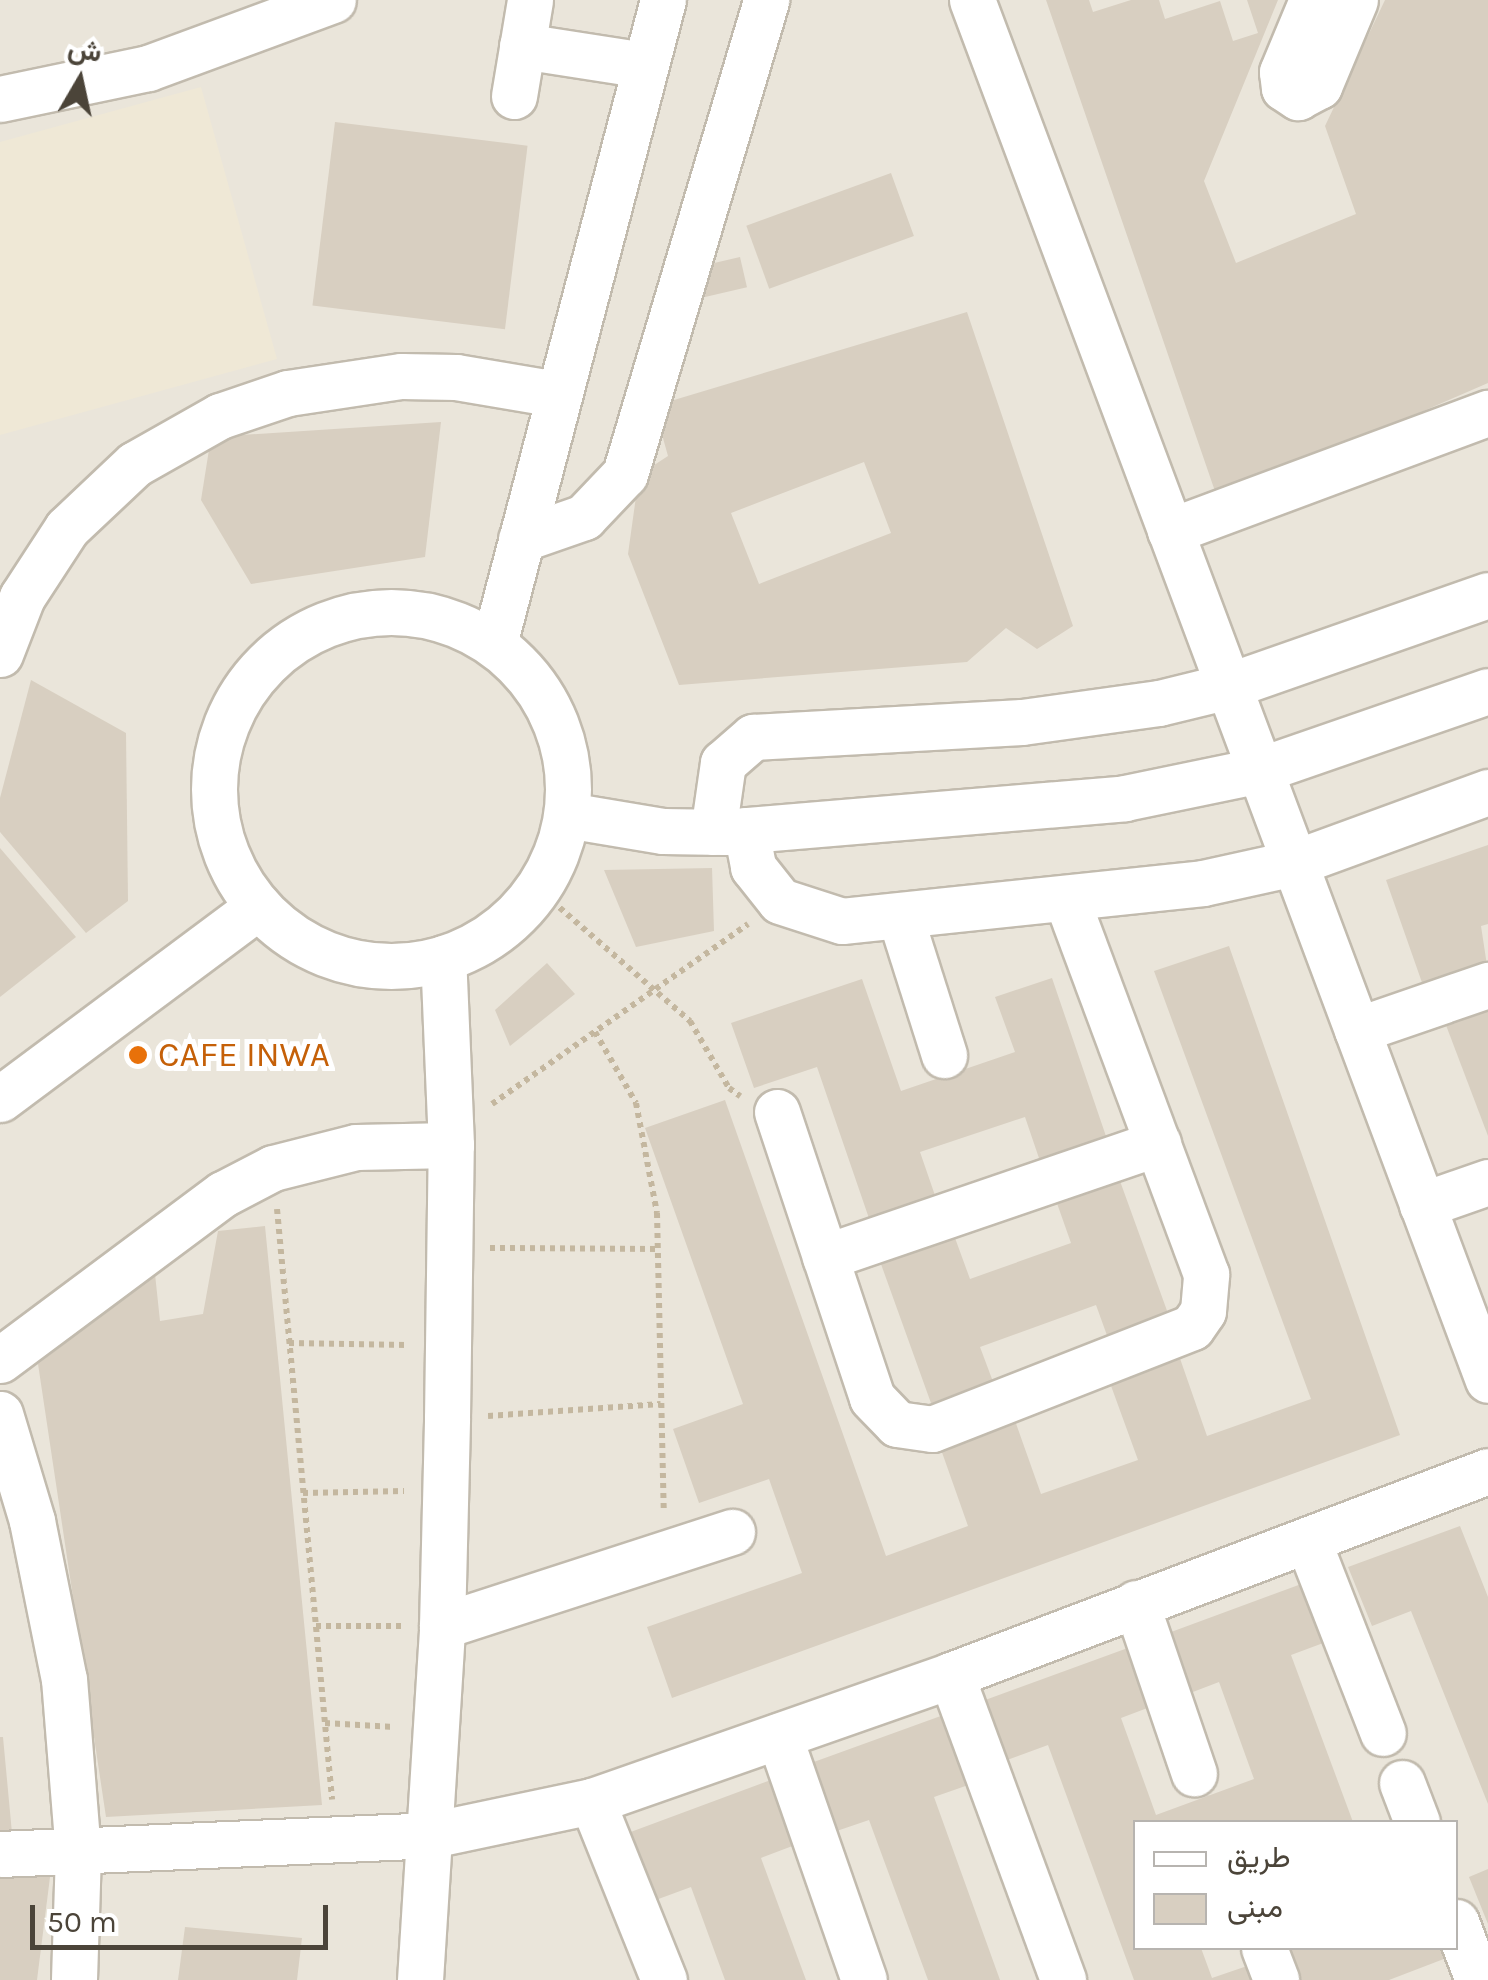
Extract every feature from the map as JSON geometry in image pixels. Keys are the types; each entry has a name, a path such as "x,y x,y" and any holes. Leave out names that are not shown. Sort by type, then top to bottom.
{"street":[{"path":"0,99 148,68 333,0"},
{"path":"514,96 530,0"},
{"path":"494,644 662,0"},
{"path":"521,538 584,516 625,474 766,0"},
{"path":"972,0 1488,1380"},
{"path":"1312,0 1282,72 1284,88 1298,97 1320,86 1355,0"},
{"path":"522,46 645,65"},
{"path":"0,654 22,597 67,528 135,464 220,416 288,393 401,376 456,377 557,394"},
{"path":"1170,531 1488,414"},
{"path":"1488,595 1228,686 1091,715 754,737 722,763 729,831 780,901 820,918 900,916 1068,902 1204,884 1294,862 1488,792"},
{"path":"385,611 442,618 494,644 530,678 554,720 568,766 567,815 538,888 480,942 443,958 404,966 350,960 288,934 258,907 227,859 213,803 217,746 240,693 278,650 329,621 385,611"},
{"path":"567,815 610,825 729,831 1058,806 1260,770 1488,691"},
{"path":"777,1112 879,1409 908,1429 932,1429 1192,1327 1204,1311 1206,1274 1068,902"},
{"path":"0,1099 258,907"},
{"path":"900,916 944,1055"},
{"path":"420,1980 437,1729 446,1490 450,1139 443,958"},
{"path":"1357,1030 1488,985"},
{"path":"0,1360 222,1194 274,1168 356,1147 450,1139"},
{"path":"825,1257 1158,1143"},
{"path":"1422,1206 1488,1182"},
{"path":"0,1414 32,1521 64,1680 78,1852 74,1980"},
{"path":"0,1854 431,1835 592,1801 950,1675 1488,1471"},
{"path":"442,1626 732,1532"},
{"path":"1308,1540 1382,1733"},
{"path":"1136,1603 1194,1773"},
{"path":"950,1675 1062,1980"},
{"path":"779,1736 864,1980"},
{"path":"592,1801 664,1980"},
{"path":"1458,1927 1478,1980"},
{"path":"1265,1950 1276,1980"}],"path":[{"path":"538,888 697,1028 729,1088 777,1112"},
{"path":"450,1139 780,901"},
{"path":"594,1032 636,1103 658,1249 664,1554"},
{"path":"274,1168 336,1840"},
{"path":"449,1248 658,1249"},
{"path":"290,1343 448,1346"},
{"path":"447,1418 661,1404"},
{"path":"303,1493 446,1490"},
{"path":"316,1626 442,1626"},
{"path":"325,1724 437,1729"}],"shaded area":[{"path":"0,0 1488,0 1488,1980 0,1980"},
{"path":"201,87 277,359 0,435 0,142"}],"building":[{"path":"1046,0 1089,0 1093,12 1131,0 1159,0 1165,19 1220,1 1233,41 1258,33 1247,0 1278,0 1204,181 1236,263 1356,214 1325,126 1385,0 1488,0 1488,383 1218,500"},
{"path":"335,122 528,146 505,329 312,306"},
{"path":"891,173 914,236 769,289 746,226"},
{"path":"740,257 747,287 705,297 698,267"},
{"path":"967,312 1073,626 1037,649 1006,628 967,662 679,685 628,554 639,475 668,456 654,406","holes":["864,462 891,533 759,584 731,513"]},
{"path":"441,422 425,557 251,584 201,500 211,437"},
{"path":"31,680 126,733 128,901 86,933 0,832 0,798"},
{"path":"1488,845 1488,924 1481,926 1488,972 1426,994 1386,880"},
{"path":"0,848 76,937 0,997"},
{"path":"712,868 714,931 636,947 604,870"},
{"path":"1229,946 1400,1435 672,1698 647,1627 802,1573 769,1479 699,1503 673,1429 743,1404 645,1128 725,1100 886,1556 968,1526 938,1441 1013,1415 1041,1494 1138,1460 1106,1372 1176,1347 1207,1436 1311,1399 1154,971"},
{"path":"547,963 575,994 510,1046 495,1010"},
{"path":"1052,978 1109,1145 1042,1167 1025,1117 920,1152 939,1207 873,1230 817,1067 754,1088 731,1023 862,979 901,1091 1015,1052 995,997"},
{"path":"1488,994 1488,1136 1441,1012"},
{"path":"1116,1170 1174,1330 1113,1352 1096,1305 980,1347 998,1395 936,1417 877,1253 951,1227 970,1279 1071,1243 1053,1192"},
{"path":"265,1226 322,1805 106,1817 38,1364 155,1274 160,1321 203,1314 218,1231"},
{"path":"1460,1526 1488,1597 1488,1804 1411,1611 1372,1626 1348,1567"},
{"path":"1304,1583 1326,1642 1291,1655 1352,1820 1133,1820 1133,1950 1202,1950 1212,1978 1253,1964 1259,1980 1134,1980 1048,1745 999,1763 977,1703 1136,1645 1158,1704 1121,1718 1156,1815 1254,1779 1219,1682 1185,1695 1163,1635"},
{"path":"949,1713 974,1783 934,1797 1000,1980 928,1980 869,1820 825,1835 800,1767"},
{"path":"3,1737 13,1844 0,1844"},
{"path":"779,1777 803,1842 761,1858 806,1980 725,1980 691,1887 653,1901 628,1833"},
{"path":"1488,1869 1488,1924 1469,1877"},
{"path":"0,1874 50,1877 37,1980 0,1980"},
{"path":"185,1927 302,1938 297,1980 178,1980"},
{"path":"1290,1950 1447,1950 1449,1957 1389,1980 1289,1980 1279,1954"}],"place":[{"name":"CAFE INWA","path":"138,1055"}]}
